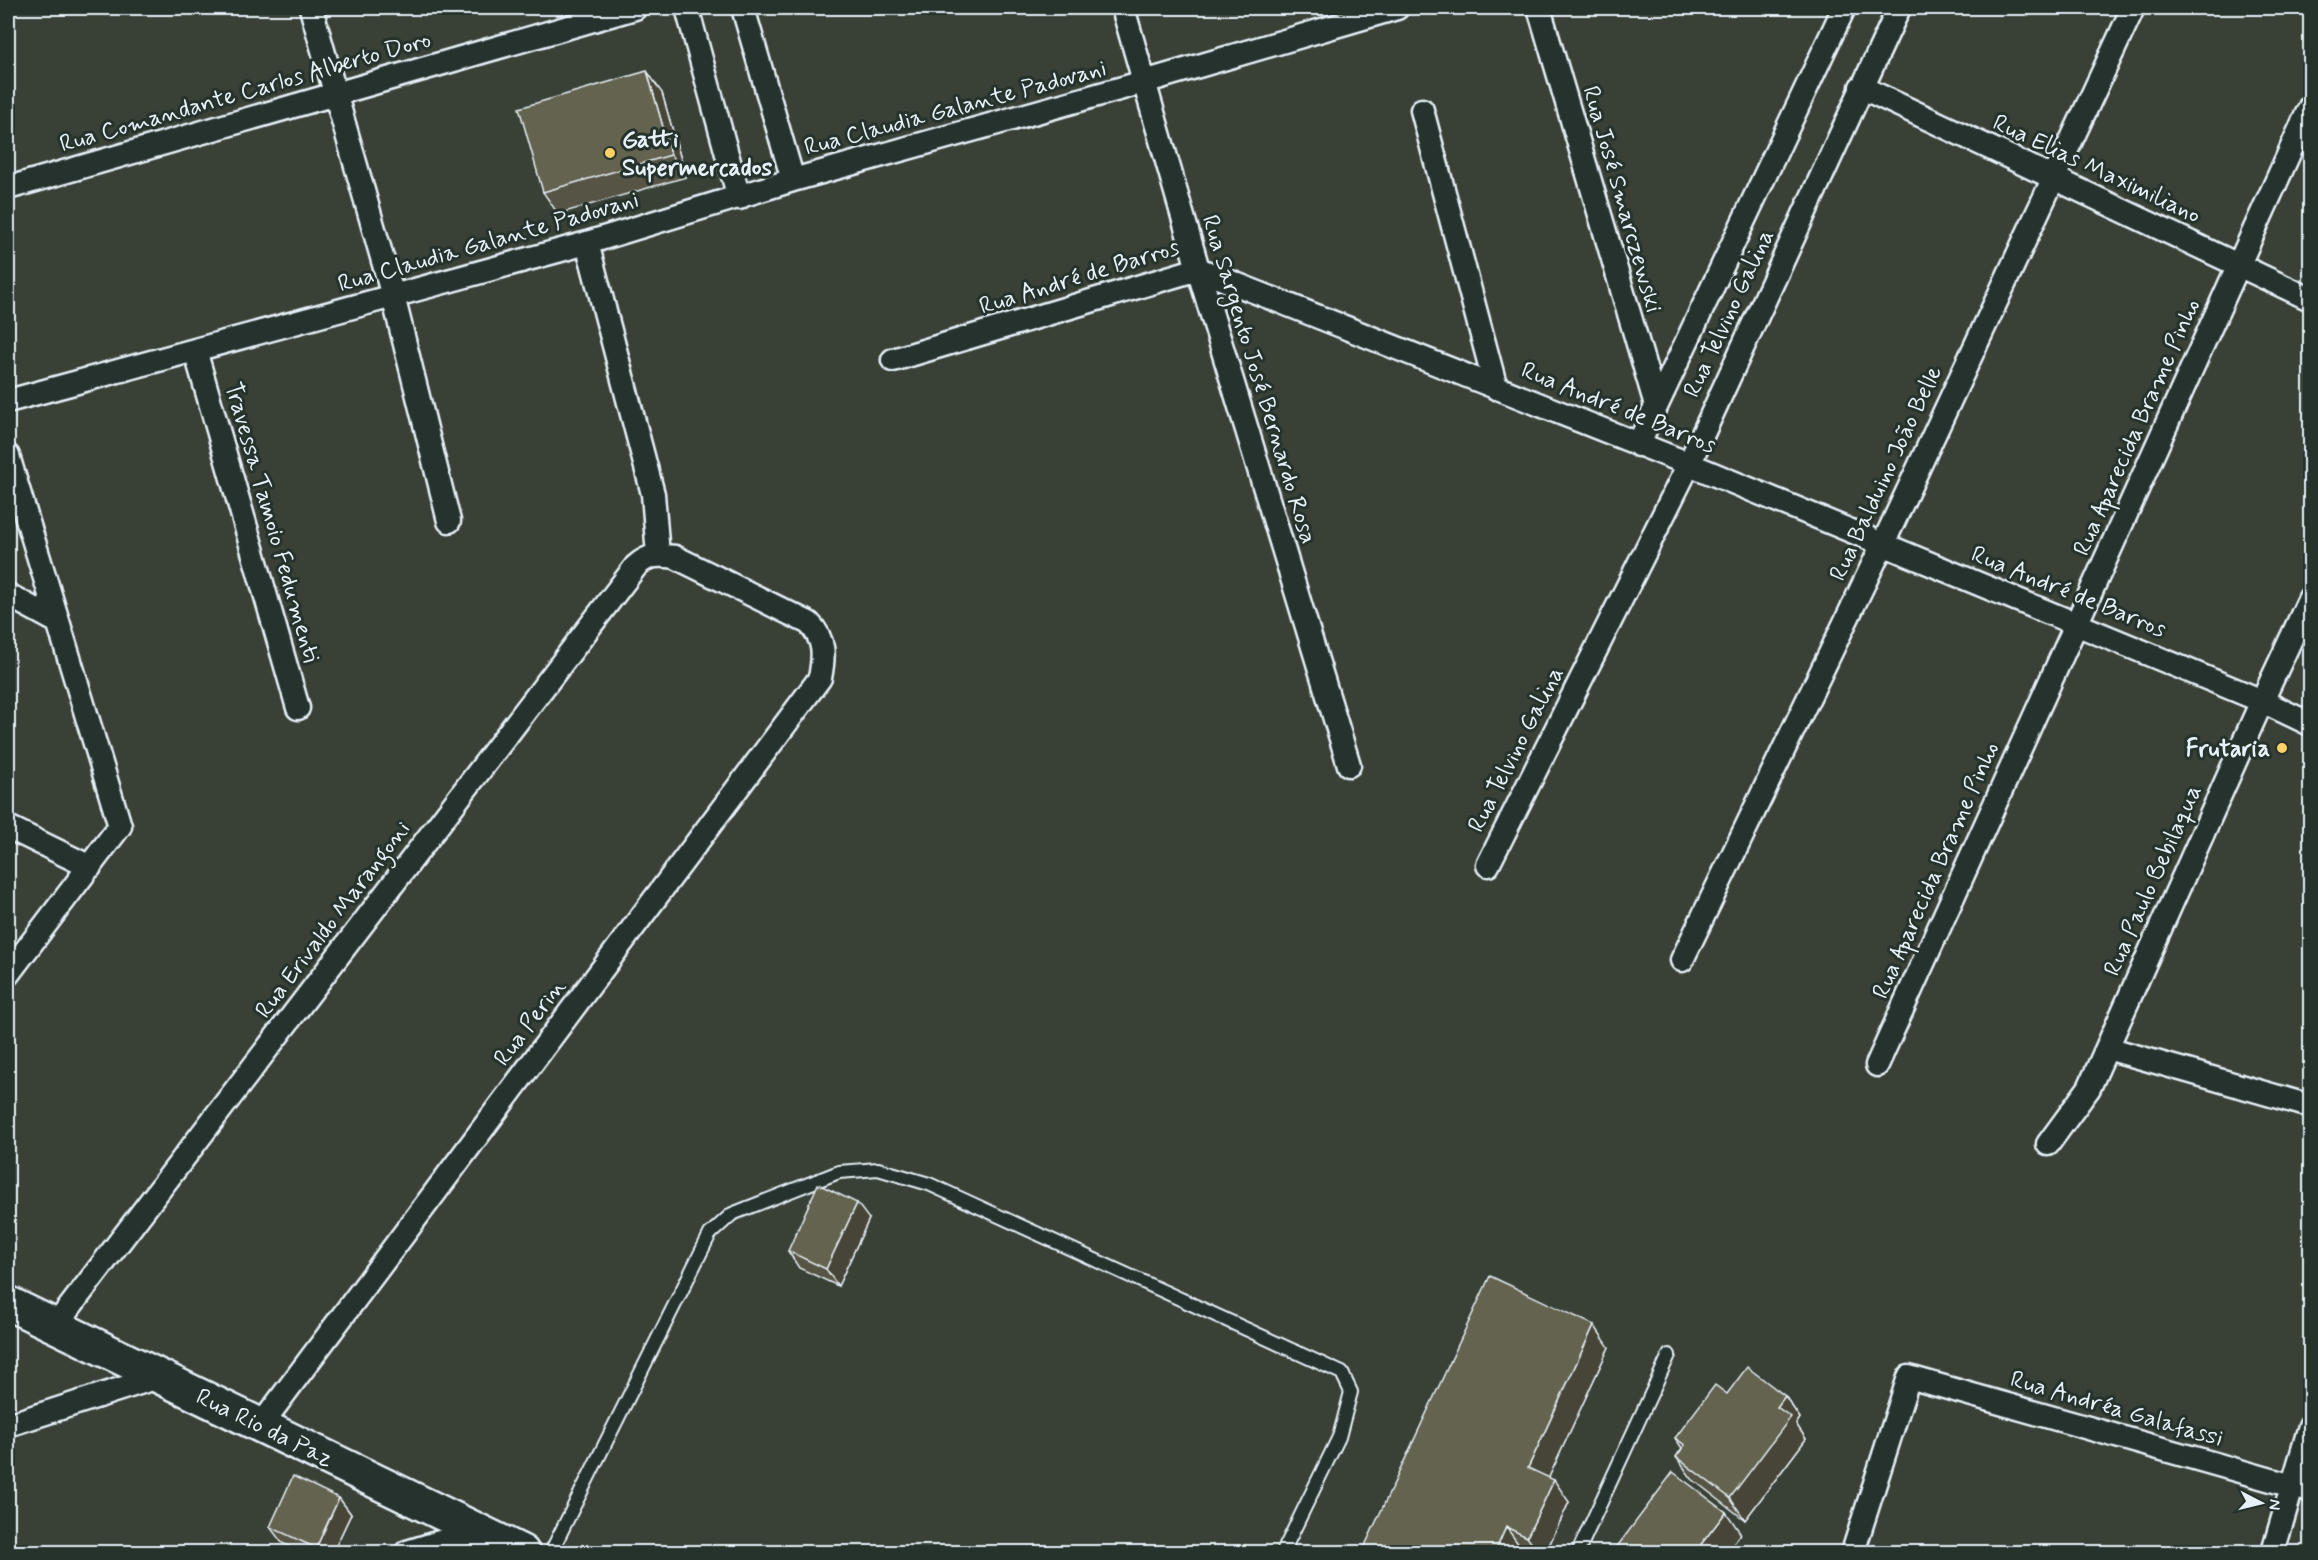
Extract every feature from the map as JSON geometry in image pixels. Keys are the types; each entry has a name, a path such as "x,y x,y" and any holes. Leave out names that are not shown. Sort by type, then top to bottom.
{"main road":[{"name":"Rua Rio da Paz","path":"8,1303 522,1552"}],"street":[{"path":"311,8 393,296 449,521"},
{"name":"Rua Comandante Carlos Alberto Doro","path":"8,188 635,8"},
{"path":"687,8 739,198"},
{"path":"743,8 793,180"},
{"name":"Rua Sargento José Bernardo Rosa","path":"1123,8 1198,269 1349,765"},
{"name":"Rua Claudia Galante Padovani","path":"8,401 587,243 793,180 1144,82 1397,8"},
{"name":"Rua José Smarczewski","path":"1539,8 1656,405"},
{"name":"Rua Telvino Galina","path":"1638,446 1844,8"},
{"name":"Rua Telvino Galina","path":"1488,865 1689,464 1899,8"},
{"name":"Rua Balduino João Belle","path":"1682,960 1883,544 2133,8"},
{"name":"Rua Elias Maximiliano","path":"1861,87 2310,298"},
{"name":"Rua Aparecida Brame Pinho","path":"1877,1065 2310,107"},
{"path":"1422,110 1496,388"},
{"path":"587,243 652,494 658,555"},
{"name":"Rua André de Barros","path":"893,360 1198,269 1638,446 1689,464 2262,701 2310,724"},
{"name":"Travessa Tamoio Fedumenti","path":"195,350 298,708"},
{"path":"8,456 120,826 8,974"},
{"name":"Rua Perin","path":"261,1425 820,678 824,659 823,644 817,631 809,623 675,557 658,555"},
{"name":"Rua Erivaldo Marangoni","path":"56,1325 636,567 645,558 658,555"},
{"path":"8,595 58,622"},
{"name":"Rua Paulo Bebilaqua","path":"2048,1144 2090,1088 2310,598"},
{"path":"8,827 90,867"},
{"path":"2107,1048 2310,1106"},
{"path":"8,1425 161,1376"},
{"name":"Rua Andréa Galafassi","path":"1853,1552 1909,1377 2302,1489"},
{"path":"2273,1552 2302,1489 2310,1426"},
{"path":"407,1552 476,1531"}],"lane":[{"path":"551,1552 710,1234 732,1214 839,1172 878,1169 929,1184 1342,1372 1351,1392 1339,1437 1283,1552"},
{"path":"1578,1552 1669,1355"}],"building":[{"name":"Gatti Supermercados","path":"647,71 671,155 543,192 519,108"},
{"path":"818,1184 857,1203 826,1269 788,1251"},
{"path":"1490,1276 1594,1325 1528,1468 1554,1480 1527,1537 1506,1527 1495,1552 1362,1552"},
{"path":"1747,1367 1785,1396 1777,1407 1791,1417 1730,1498 1676,1457 1685,1445 1675,1438 1715,1385 1727,1394"},
{"path":"1673,1472 1726,1512 1695,1552 1613,1552"},
{"path":"293,1476 339,1498 316,1548 270,1527"}],"place":[{"name":"Gatti Supermercados","path":"610,153"},
{"name":"Frutaria","path":"2282,748"}]}
